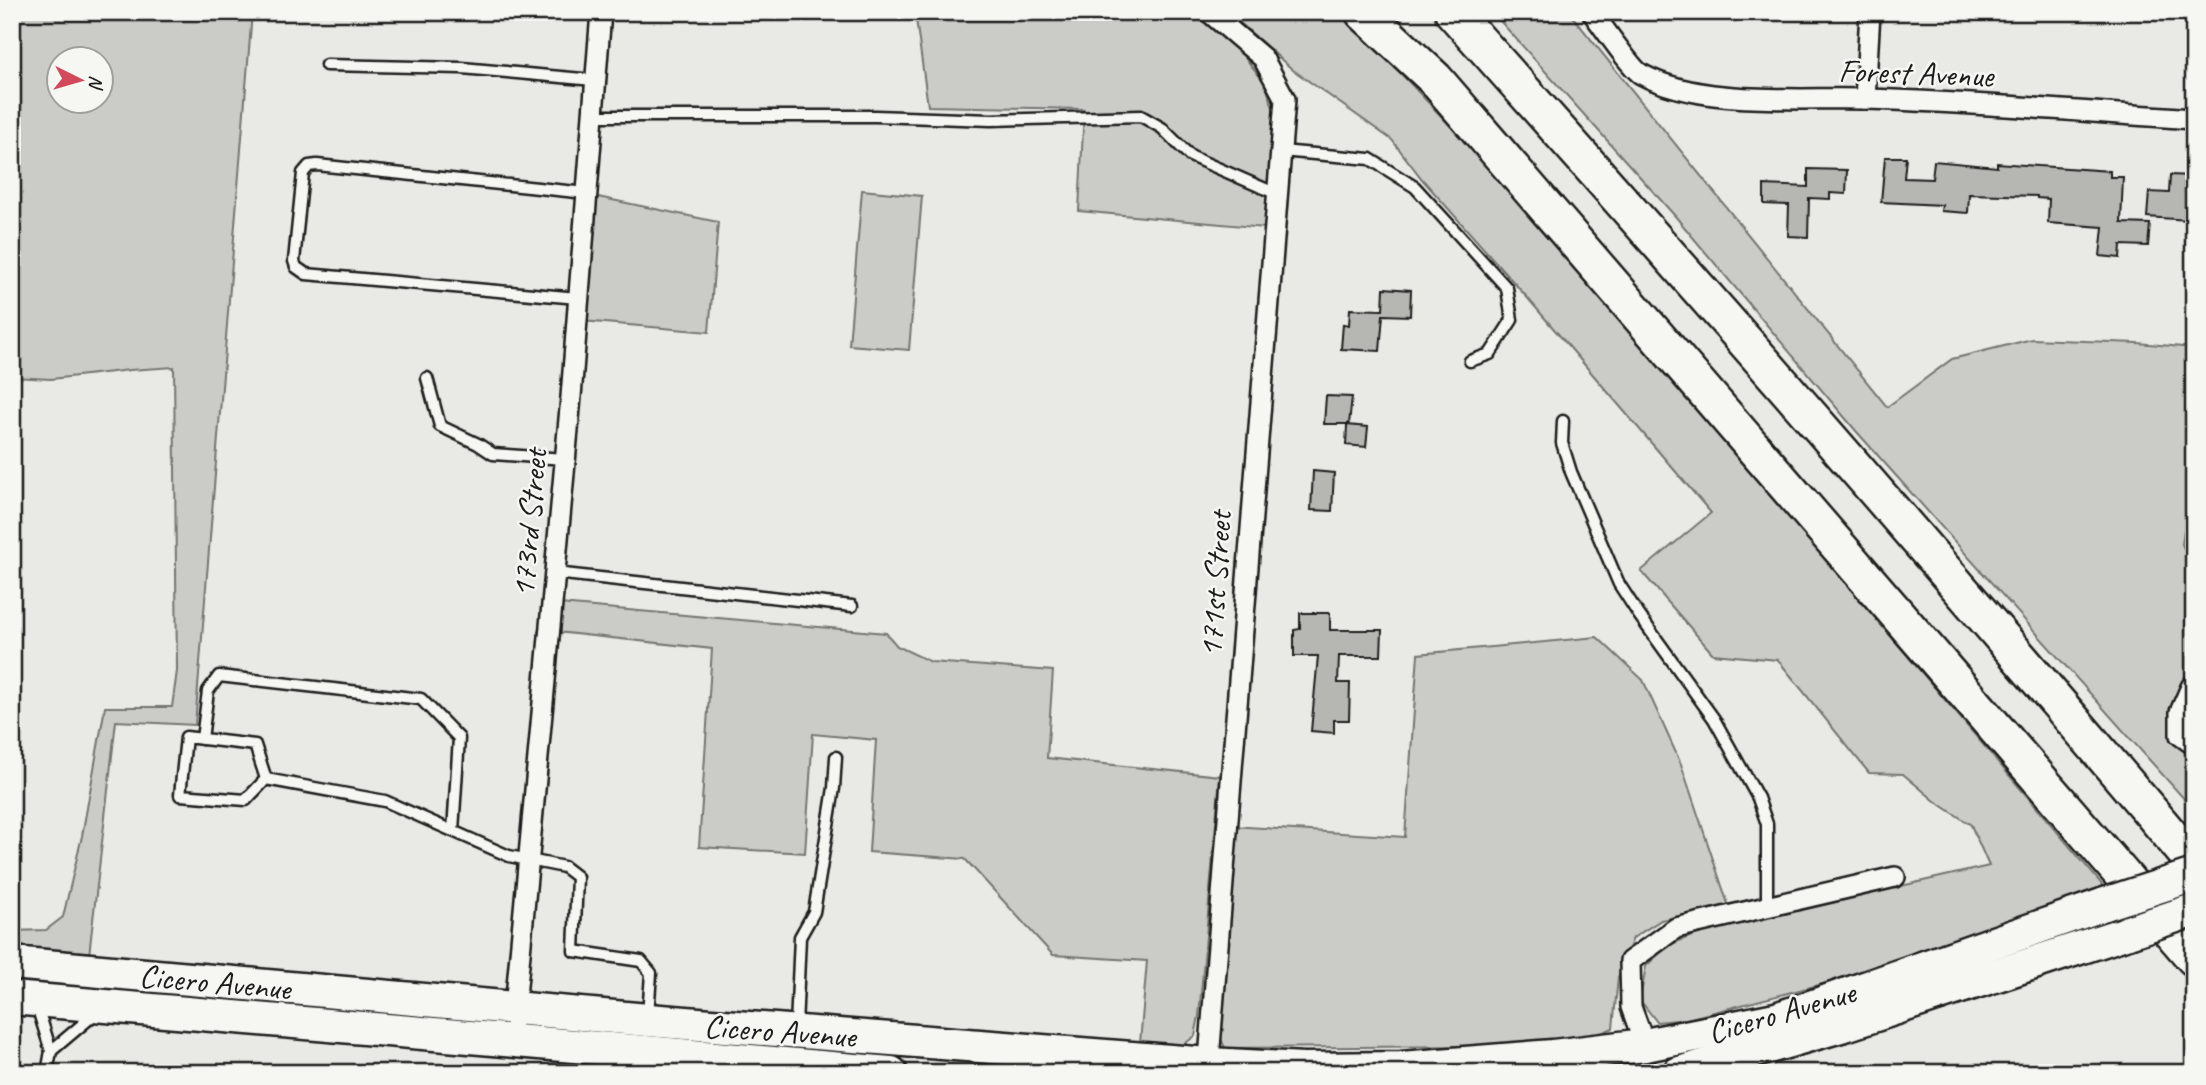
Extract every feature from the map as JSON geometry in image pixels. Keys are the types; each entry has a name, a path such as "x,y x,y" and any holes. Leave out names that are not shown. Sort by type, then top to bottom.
{"highway":[{"path":"1363,12 1435,79 2194,958"},
{"path":"1453,12 1740,335 2194,863"}],"main road":[{"name":"Cicero Avenue","path":"12,963 1209,1068 1401,1068 1553,1056 1645,1045 1776,1019 2194,875"},
{"name":"Cicero Avenue","path":"1679,1073 1848,1024 2194,910"},
{"path":"148,1009 151,975"},
{"name":"Cicero Avenue","path":"23,999 891,1073"}],"street":[{"name":"173rd Street","path":"512,1040 565,459 601,12"},
{"name":"171st Street","path":"1209,12 1263,58 1285,99 1209,1068"},
{"name":"Forest Avenue","path":"1592,12 1639,73 1677,88 1723,95 1810,100 1864,99 2194,119"},
{"path":"1864,99 1870,12"},
{"path":"2194,687 2191,687 2180,712 2180,735 2194,745"},
{"path":"1645,1045 1631,1007 1630,961 1675,928 1895,877"}],"lane":[{"path":"327,65 463,68 594,80"},
{"path":"592,116 991,120 1141,116 1162,128 1190,156 1277,194"},
{"path":"1281,151 1370,159 1415,187 1498,278 1507,289 1512,320 1490,355 1470,361"},
{"path":"578,298 306,274 296,267 295,261 303,173 309,166 586,193"},
{"path":"426,378 440,426 478,444 492,454 565,459"},
{"path":"1563,421 1562,443 1571,472 1619,584 1714,719 1758,799 1767,824 1767,907"},
{"path":"555,573 852,606"},
{"path":"202,739 208,691 219,676 421,699 459,738 453,831"},
{"path":"186,737 255,745 266,779 246,800 180,794 186,737"},
{"path":"796,1031 800,937 814,912 834,788 836,757"},
{"path":"266,779 386,801 509,856 564,867 577,877 573,951 641,961 651,973 648,1020"},
{"path":"23,999 42,1018 51,1051 47,1073"},
{"path":"51,1051 104,1006"}],"shaded area":[{"path":"12,12 252,12 195,725 116,721 89,955 12,947 12,931 46,930 63,917 82,836 105,707 172,707 177,671 174,367 51,379 12,377"},
{"path":"915,12 1196,12 1238,49 1265,83 1275,114 1265,228 1079,211 1084,109 928,106"},
{"path":"1228,12 1343,12 1456,132 1609,305 2105,888 1846,978 1687,1019 1657,1022 1640,1000 1646,966 1669,945 1707,930 1989,866 1971,825 1935,801 1903,774 1869,773 1778,660 1713,654 1641,571 1711,513 1422,179 1392,140 1293,70"},
{"path":"1492,12 1569,12 1887,407 1952,359 2032,339 2194,348 2194,464 2182,544 2194,571 2194,679 2181,687 2172,703 2171,725 2180,746 2194,758 2194,810 1857,432 1675,216"},
{"path":"862,190 922,196 909,350 849,345"},
{"path":"593,196 718,222 709,332 582,321"},
{"path":"560,604 886,633 897,646 931,662 1053,671 1047,758 1220,776 1195,1036 1183,1045 1140,1043 1147,961 1053,955 965,859 869,852 876,740 813,734 805,853 699,847 712,649 557,632"},
{"path":"1597,637 1643,680 1681,764 1729,907 1661,920 1633,938 1618,977 1613,1028 1592,1037 1482,1046 1225,1048 1217,1030 1231,826 1405,837 1418,654"}],"building":[{"path":"1885,157 1906,157 1904,178 1932,179 1934,161 1997,167 1997,163 2110,171 2110,177 2123,177 2121,223 2150,224 2148,246 2121,245 2120,258 2100,256 2103,227 2048,223 2049,199 2037,196 1969,194 1968,213 1941,211 1942,205 1881,202"},
{"path":"1808,169 1847,170 1846,194 1830,193 1830,199 1809,198 1808,237 1788,236 1789,205 1764,204 1764,185 1808,187"},
{"path":"2170,175 2191,176 2188,220 2147,217 2149,192 2169,193"},
{"path":"1384,288 1411,290 1410,316 1383,315 1380,351 1341,349 1343,324 1349,325 1350,309 1383,310"},
{"path":"1326,396 1352,397 1349,424 1324,424"},
{"path":"1347,425 1368,427 1366,447 1346,445"},
{"path":"1313,471 1334,473 1332,511 1311,510"},
{"path":"1300,613 1330,613 1330,630 1382,630 1381,656 1339,656 1338,683 1350,683 1349,720 1334,720 1334,733 1311,731 1318,656 1294,656 1294,630 1300,629"}]}
